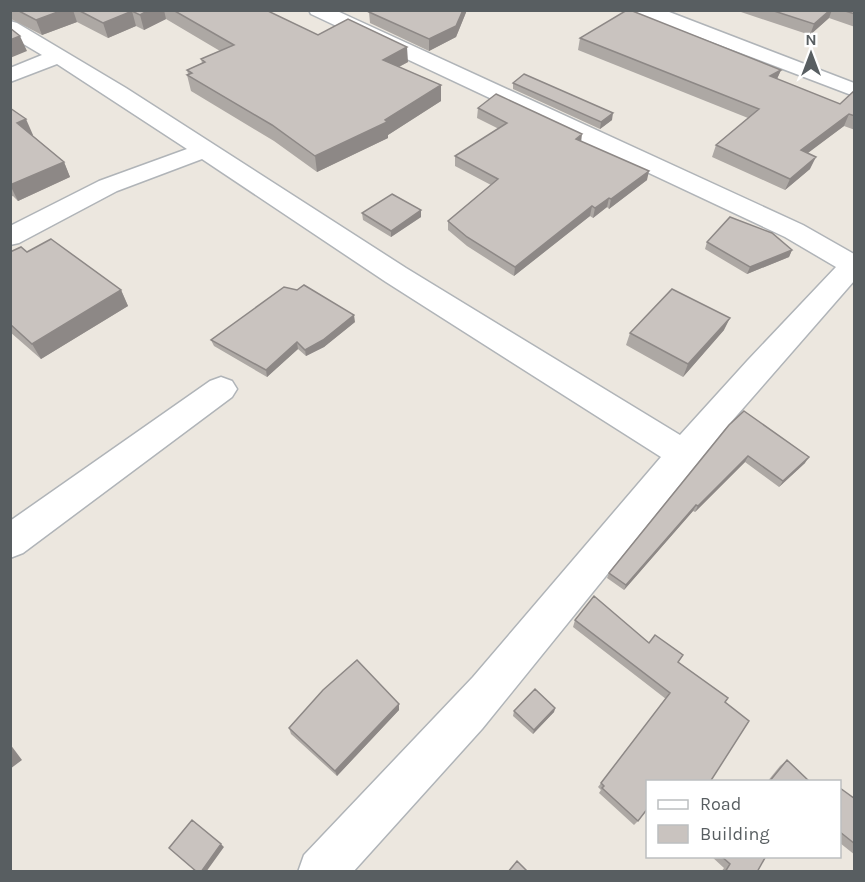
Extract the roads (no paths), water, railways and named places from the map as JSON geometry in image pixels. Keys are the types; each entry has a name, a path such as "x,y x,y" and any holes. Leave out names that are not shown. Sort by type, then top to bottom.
{"street":[{"path":"318,10 794,231 854,265 798,322 683,454 485,693 321,872"},
{"path":"645,10 855,90"},
{"path":"10,27 59,56 396,275 683,454"},
{"path":"10,76 59,56"},
{"path":"10,237 108,186 205,150"},
{"path":"10,542 221,389"}]}
